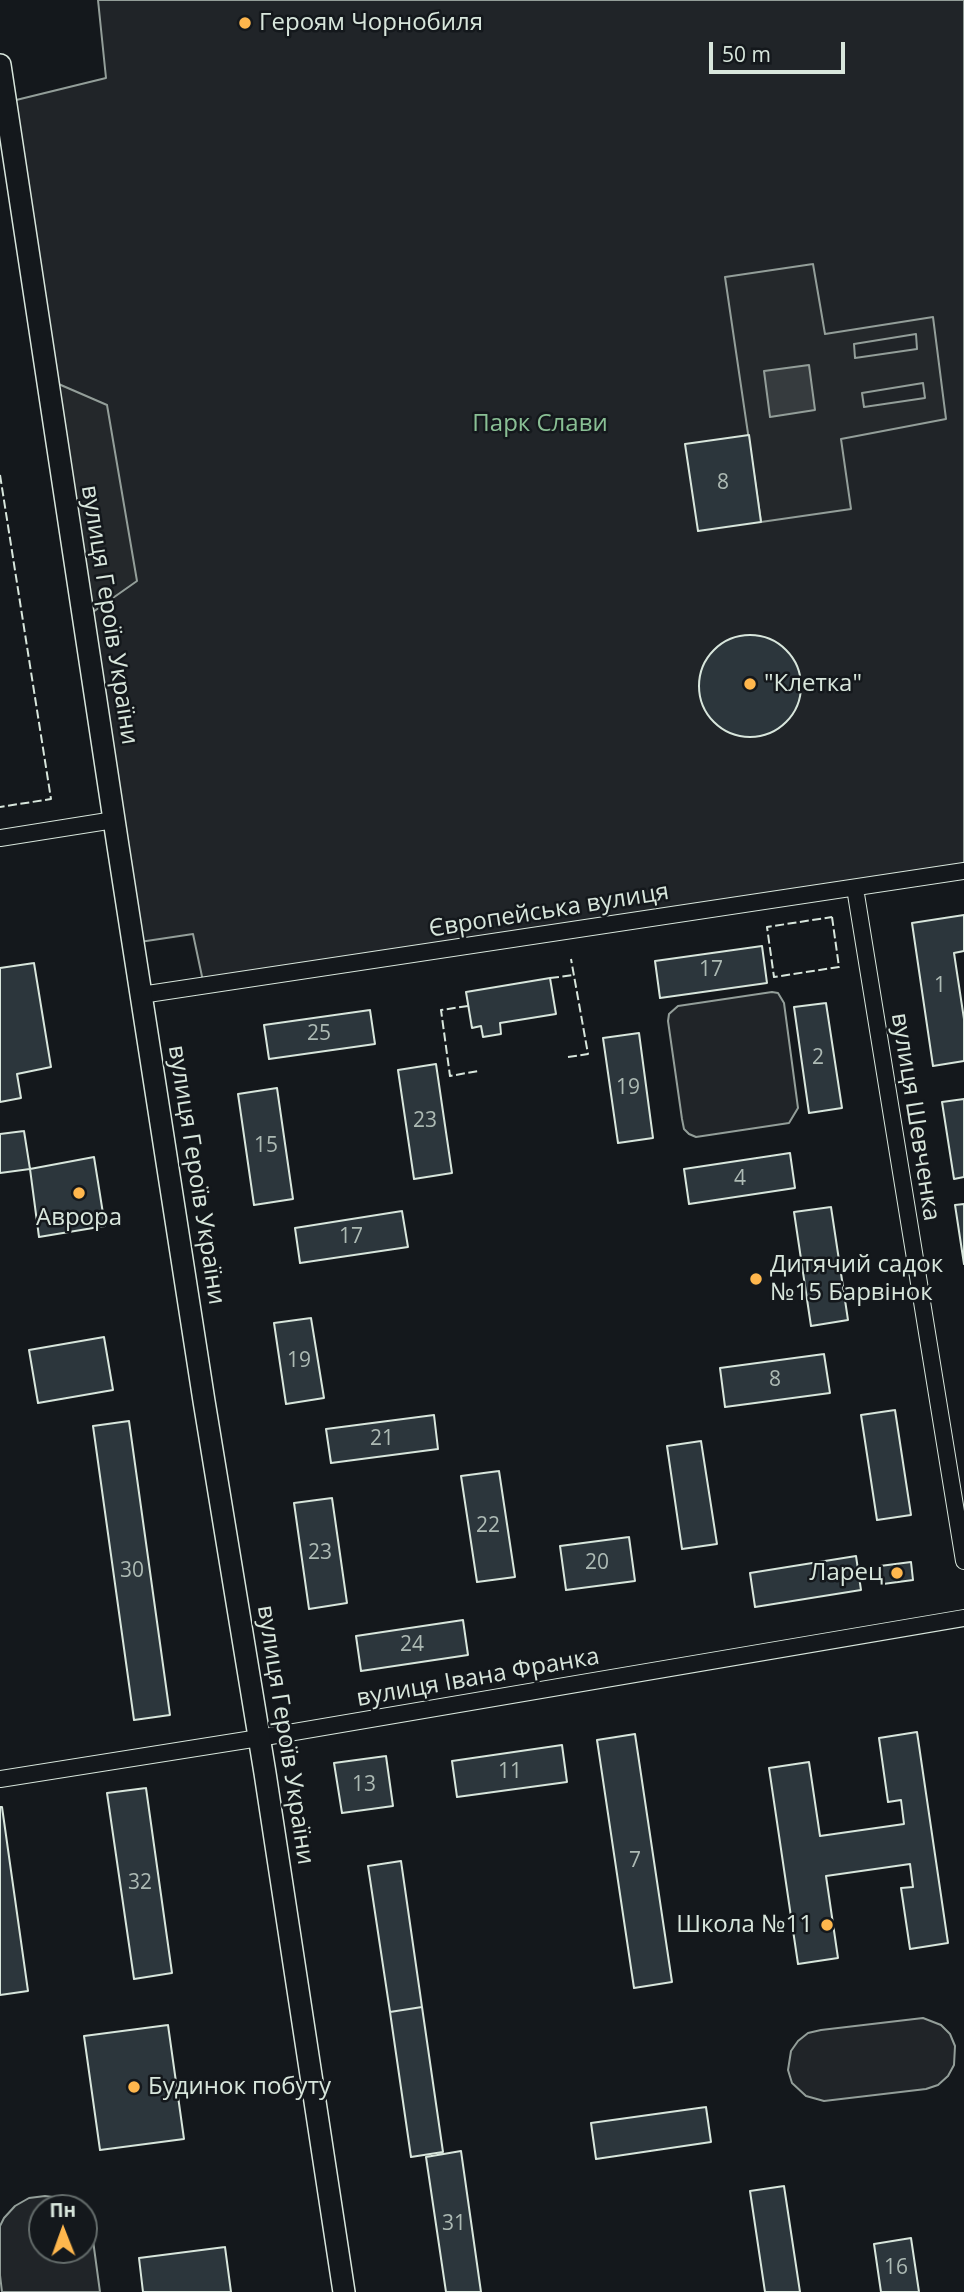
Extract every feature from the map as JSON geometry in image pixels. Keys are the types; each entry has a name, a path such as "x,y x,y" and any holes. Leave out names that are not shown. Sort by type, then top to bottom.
{"street":[{"name":"вулиця Героїв України","path":"0,65 5,141 259,1738 344,2292"},
{"path":"0,838 114,820"},
{"name":"Європейська вулиця","path":"141,995 964,871"},
{"name":"вулиця Шевченка","path":"855,888 964,1561"},
{"name":"вулиця Івана Франка","path":"0,1779 259,1738 964,1618"}],"green space":[{"name":"Парк Слави","path":"98,0 964,0 964,871 204,986 193,934 133,943 47,379 8,102 106,78"},
{"path":"778,993 784,1003 798,1108 789,1123 696,1137 689,1134 684,1129 682,1119 669,1014 678,1006"},
{"path":"923,2018 941,2025 950,2034 955,2046 954,2065 948,2076 938,2085 926,2089 824,2101 806,2096 792,2083 788,2070 791,2051 808,2033"},
{"path":"28,2199 28,2264 96,2264 100,2292 2,2292 0,2226 15,2206"}],"shaded area":[{"path":"813,264 825,334 933,317 946,419 841,439 851,509 761,522 725,277","holes":["916,334 917,349 855,358 854,344","923,383 925,398 864,407 862,393"]},
{"path":"809,365 815,410 770,417 764,371"},
{"path":"47,379 107,405 137,581 83,619"}],"building":[{"path":"749,435 761,522 698,531 685,444"},
{"name":"\"Клетка\"","path":"750,635 770,639 786,650 797,666 801,686 797,706 786,722 770,733 750,737 730,733 714,722 703,706 699,686 703,666 714,650 730,639"},
{"path":"964,915 964,951 954,953 964,1019 964,1061 933,1066 912,923"},
{"path":"762,946 767,983 660,998 655,961"},
{"path":"34,963 51,1067 17,1074 21,1098 0,1102 0,968"},
{"path":"550,978 556,1014 500,1023 501,1034 483,1037 481,1026 472,1028 466,992"},
{"path":"826,1003 842,1108 809,1113 794,1007"},
{"path":"370,1010 375,1044 269,1059 264,1025"},
{"path":"639,1033 653,1138 618,1143 603,1038"},
{"path":"436,1064 452,1173 414,1179 398,1070"},
{"path":"277,1088 293,1199 254,1205 238,1094"},
{"path":"964,1099 964,1177 954,1179 942,1102"},
{"path":"24,1131 30,1169 0,1173 0,1134"},
{"path":"790,1153 795,1188 689,1204 684,1169"},
{"path":"94,1157 105,1226 39,1237 30,1169"},
{"path":"964,1204 964,1264 955,1205"},
{"path":"831,1207 848,1320 811,1326 794,1212"},
{"path":"402,1211 408,1247 300,1263 295,1228"},
{"path":"311,1318 324,1398 286,1404 274,1323"},
{"path":"104,1337 113,1390 38,1403 29,1350"},
{"path":"824,1354 830,1393 725,1407 720,1368"},
{"path":"895,1410 911,1515 877,1520 861,1415"},
{"path":"434,1415 438,1449 331,1463 326,1429"},
{"path":"129,1421 170,1715 134,1720 93,1426"},
{"path":"701,1441 717,1544 682,1549 667,1446"},
{"path":"499,1471 515,1577 477,1582 461,1476"},
{"path":"332,1498 347,1603 309,1609 294,1503"},
{"path":"629,1537 635,1581 566,1590 560,1546"},
{"path":"856,1556 861,1590 755,1607 750,1573"},
{"name":"Ларец","path":"911,1562 913,1580 883,1584 880,1566"},
{"path":"463,1620 468,1655 361,1671 356,1636"},
{"path":"917,1732 948,1943 910,1949 901,1888 913,1887 910,1864 826,1876 838,1958 798,1964 769,1768 809,1762 820,1836 904,1824 901,1800 888,1802 879,1738"},
{"path":"635,1734 672,1982 634,1988 597,1740"},
{"path":"562,1745 567,1782 457,1797 452,1761"},
{"path":"386,1756 393,1806 342,1813 334,1763"},
{"path":"146,1788 172,1973 134,1979 107,1793"},
{"path":"0,1807 28,1991 0,1995"},
{"path":"401,1861 422,2007 390,2012 368,1866"},
{"path":"422,2007 443,2152 411,2157 390,2012"},
{"name":"Будинок побуту","path":"168,2025 184,2139 100,2150 84,2036"},
{"path":"706,2107 711,2142 596,2159 591,2123"},
{"path":"461,2151 481,2292 446,2292 426,2157"},
{"path":"784,2186 800,2292 765,2292 750,2191"},
{"path":"911,2238 919,2292 881,2292 874,2244"},
{"path":"225,2247 231,2292 143,2292 139,2258"}],"fence":[{"path":"0,475 51,799 0,807"},
{"path":"832,917 839,967 774,977 767,927 832,917"},
{"path":"568,1057 588,1054 571,959"},
{"path":"550,978 574,975"},
{"path":"468,1006 441,1010 450,1076 478,1071"}],"place":[{"name":"Героям Чорнобиля","path":"245,23"},
{"name":"\"Клетка\"","path":"750,684"},
{"name":"Аврора","path":"79,1193"},
{"name":"Дитячий садок №15 Барвінок","path":"756,1279"},
{"name":"Ларец","path":"897,1573"},
{"name":"Школа №11","path":"827,1925"},
{"name":"Будинок побуту","path":"134,2087"}]}
